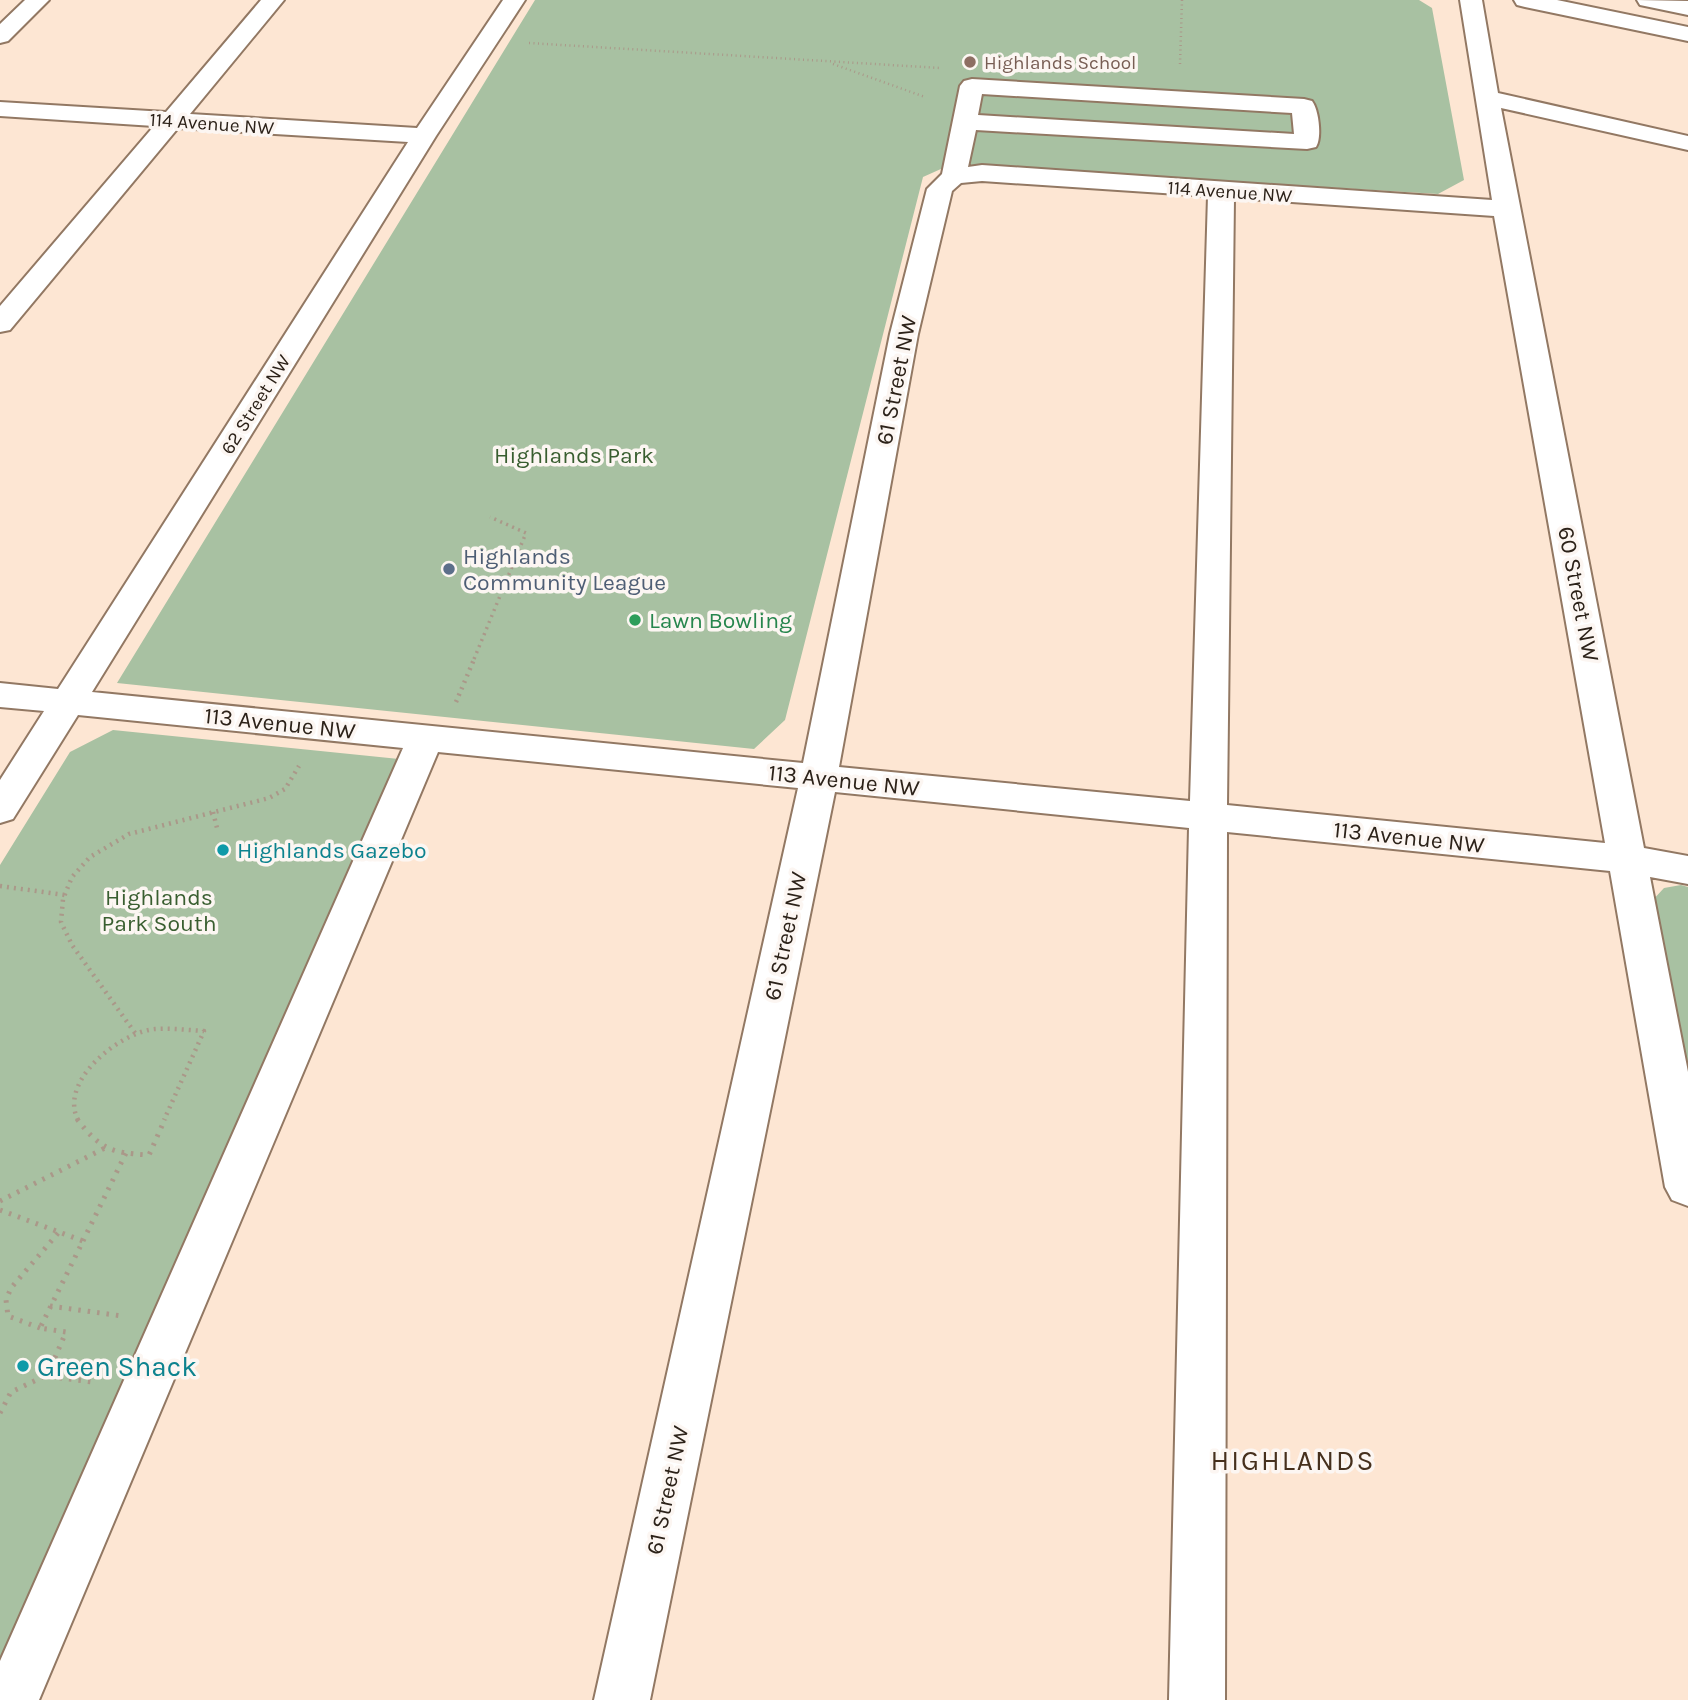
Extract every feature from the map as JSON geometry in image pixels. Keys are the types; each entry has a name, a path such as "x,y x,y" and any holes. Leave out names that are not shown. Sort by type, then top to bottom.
{"street":[{"path":"0,36 38,0"},
{"path":"0,324 273,0"},
{"name":"62 Street NW","path":"0,810 424,136 513,0"},
{"name":"60 Street NW","path":"1471,0 1506,209 1688,1187"},
{"path":"1525,0 1688,34"},
{"path":"1648,0 1688,8"},
{"path":"954,176 972,86 1304,106 1307,142 965,122"},
{"path":"1486,97 1688,144"},
{"name":"114 Avenue NW","path":"0,109 424,136"},
{"name":"114 Avenue NW","path":"954,176 982,173 1506,209"},
{"name":"61 Street NW","path":"622,1700 819,777 904,334 940,189 954,176"},
{"path":"1197,1700 1208,816 1221,191"},
{"name":"113 Avenue NW","path":"0,695 1629,859 1688,870"},
{"path":"11,1700 426,738"}],"path":[{"path":"1179,75 1182,0"},
{"path":"487,41 945,69"},
{"path":"825,61 925,97"},
{"path":"455,705 526,533 490,517"},
{"path":"135,1033 72,945 61,922 65,895 72,877 90,857 129,834 269,797 285,789 303,759"},
{"path":"213,812 218,832"},
{"path":"0,886 65,895"},
{"path":"155,1029 204,1031 149,1155 105,1148 80,1126 73,1106 78,1084 96,1062 114,1045 135,1033 155,1029"},
{"path":"0,1201 105,1148"},
{"path":"40,1328 126,1153"},
{"path":"0,1210 83,1241"},
{"path":"47,1376 66,1332 40,1328 8,1316 6,1300 11,1288 59,1232"},
{"path":"50,1307 127,1316"},
{"path":"0,1413 11,1392 47,1376 145,1390"}],"green space":[{"name":"Highlands Park","path":"535,0 1419,0 1432,8 1464,180 1438,194 952,164 923,177 785,720 754,749 117,683"},
{"name":"Highlands Park South","path":"113,730 399,759 0,1686 0,865 70,752"},
{"path":"1681,885 1688,887 1688,1068 1651,902 1664,888"}],"place":[{"name":"Highlands School","path":"970,62"},
{"name":"Highlands Community League","path":"449,569"},
{"name":"Lawn Bowling","path":"635,620"},
{"name":"Highlands Gazebo","path":"223,850"},
{"name":"Green Shack","path":"23,1366"}],"district":[{"name":"HIGHLANDS","path":"1293,1460"}]}
